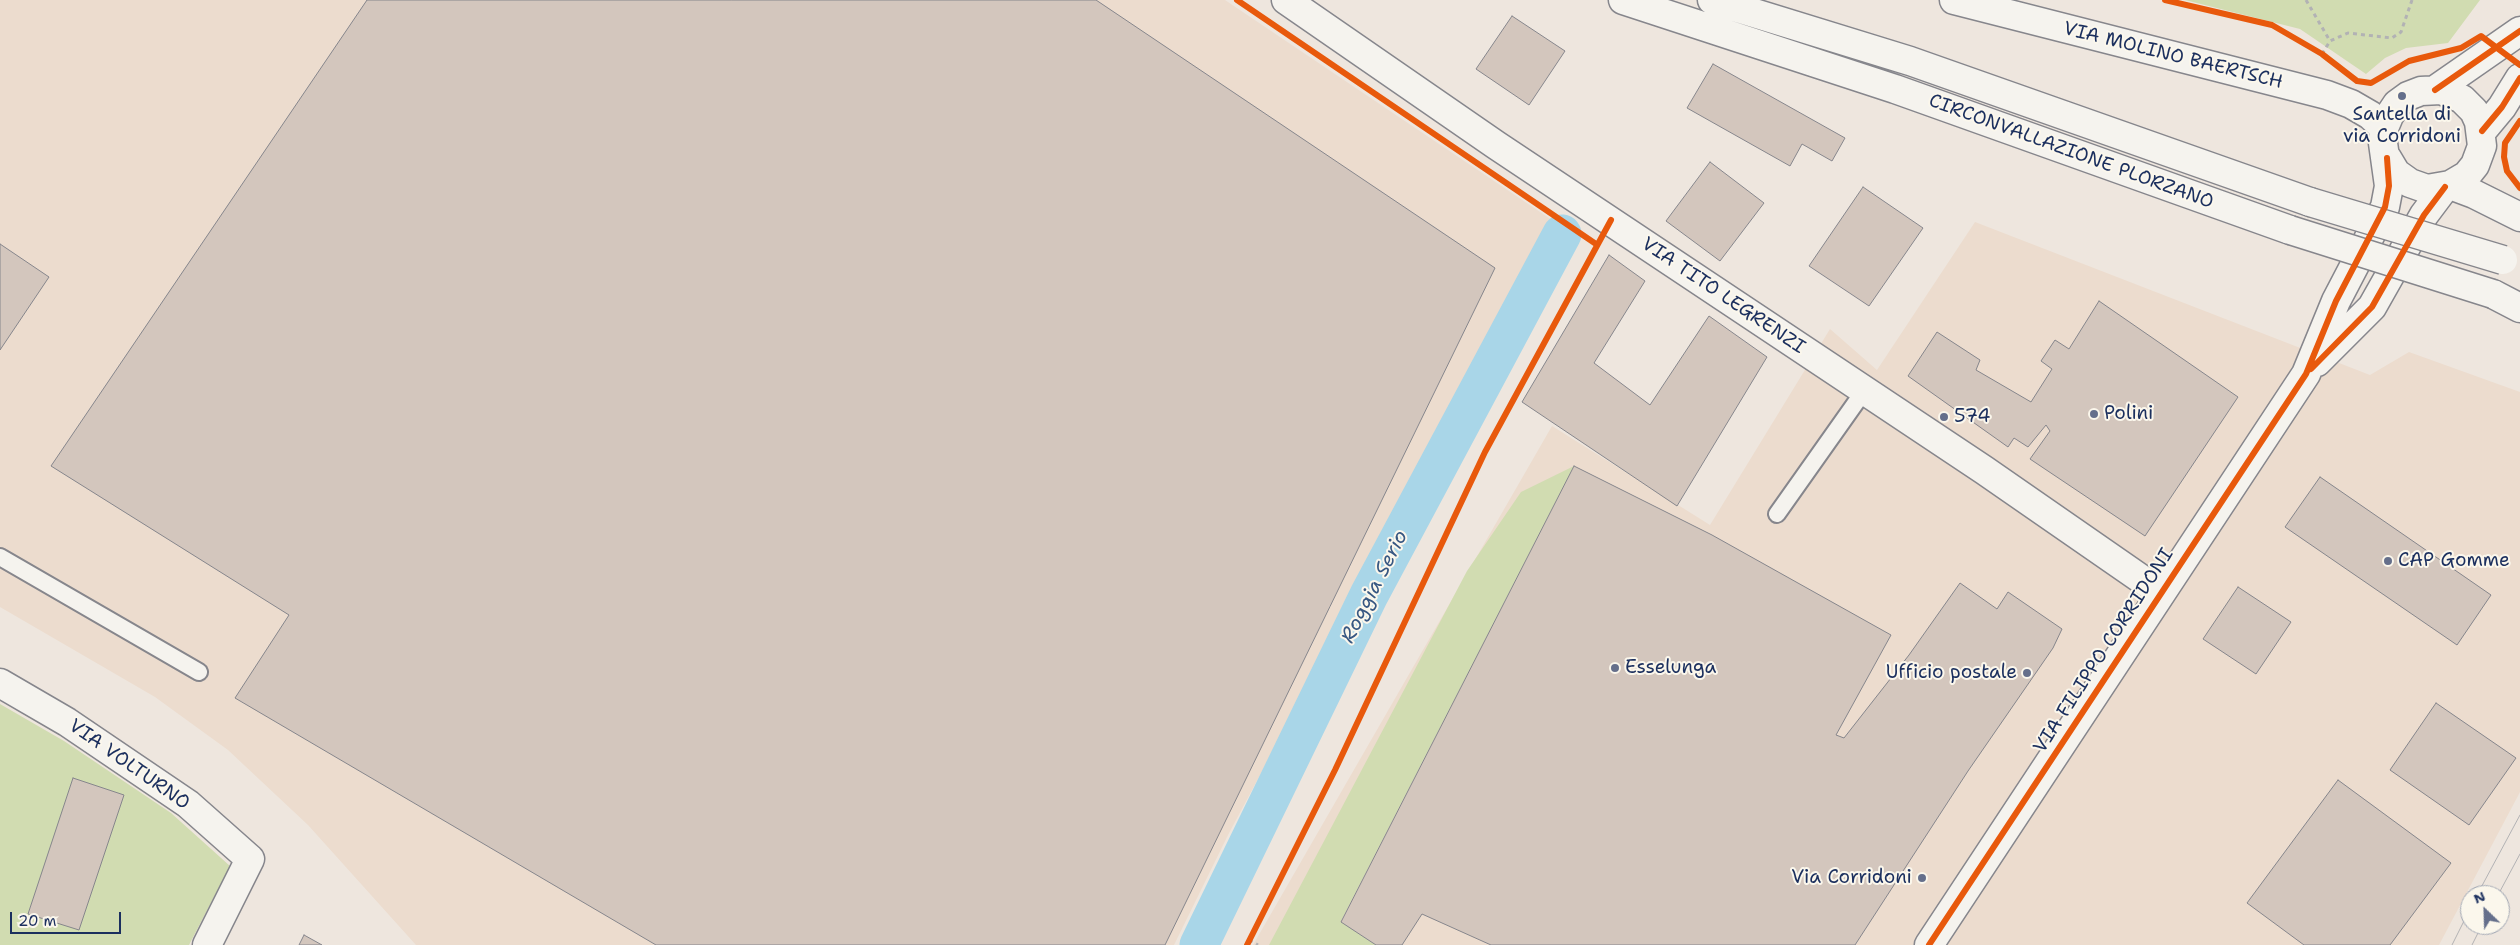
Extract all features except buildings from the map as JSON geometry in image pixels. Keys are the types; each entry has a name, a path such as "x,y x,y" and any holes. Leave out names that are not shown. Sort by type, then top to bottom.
{"main road":[{"name":"VIA TITO LEGRENZI","path":"1286,0 1496,145 1984,470 2160,592"},
{"name":"CIRCONVALLAZIONE PLORZANO","path":"1623,0 1895,89 2290,230 2520,302"},
{"name":"CIRCONVALLAZIONE PLORZANO","path":"1712,0 1910,61 2310,202 2511,262"},
{"name":"VIA MOLINO BAERTSCH","path":"1954,0 2327,96 2370,115 2384,128"},
{"path":"2435,90 2520,31"},
{"name":"VIA FILIPPO CORRIDONI","path":"1929,945 2160,592 2306,374 2372,307 2424,215 2448,186 2467,175 2475,165 2481,142 2520,78"},
{"path":"2384,128 2397,104 2408,96 2421,91 2447,91 2462,99 2474,111 2481,142 2483,170 2490,185 2514,213"},
{"name":"VIA FILIPPO CORRIDONI","path":"2306,374 2336,301 2385,208 2389,186 2383,143 2384,128"},
{"path":"2386,158 2396,173 2410,184 2427,189 2448,186 2474,194 2514,213"},
{"path":"2493,294 2520,308"},
{"name":"VIA VOLTURNO","path":"0,682 67,722 188,804 250,859 207,945"}],"lane":[{"path":"1777,514 1864,391"},
{"path":"0,557 199,672"}],"path":[{"path":"2306,0 2330,41"},
{"path":"2322,54 2330,41 2348,33 2392,38 2401,32 2412,0"},
{"path":"2314,49 2329,59"},
{"path":"1253,932 1248,943 1258,945"}],"shaded area":[{"path":"0,0 1225,0 1555,222 1228,835 1174,945 416,945 308,825 228,750 155,697 0,607"},
{"path":"1975,222 2370,375 2409,352 2520,392 2520,792 2471,885 2460,885 2460,905 2439,945 1253,945 1552,426 1710,525 1830,329 1877,370"}],"green space":[{"path":"2185,0 2480,0 2448,43 2406,48 2385,58 2366,74 2300,29"},
{"path":"1574,466 1341,921 1376,945 1269,945 1467,571 1521,492"},
{"path":"0,704 64,741 171,813 230,866 189,945 0,945"}],"waterway":[{"name":"Roggia Serio","path":"1199,945 1369,595 1562,234"}],"tram line":[{"path":"2482,885 2520,815"},
{"path":"2503,885 2520,854"},
{"path":"2452,945 2460,929"},
{"path":"2472,945 2477,935"}],"cycle path":[{"path":"1237,0 1596,244"},
{"path":"2165,0 2272,25 2322,54 2357,81 2371,83 2409,61 2461,48 2481,36 2520,65"},
{"path":"2435,90 2520,31"},
{"path":"2482,131 2502,107 2520,78"},
{"path":"2520,121 2505,143 2504,157 2507,171 2520,188"},
{"path":"1929,945 2306,374 2336,301 2385,207 2389,186 2387,158"},
{"path":"2311,369 2372,307 2424,215 2445,187"},
{"path":"1247,945 1335,770 1485,452 1611,220"}],"place":[{"name":"Santella di via Corridoni","path":"2402,96"},
{"name":"Polini","path":"2094,414"},
{"name":"574","path":"1944,417"},
{"name":"CAP Gomme","path":"2388,561"},
{"name":"Esselunga","path":"1615,668"},
{"name":"Ufficio postale","path":"2027,673"},
{"name":"Via Corridoni","path":"1922,878"}]}
